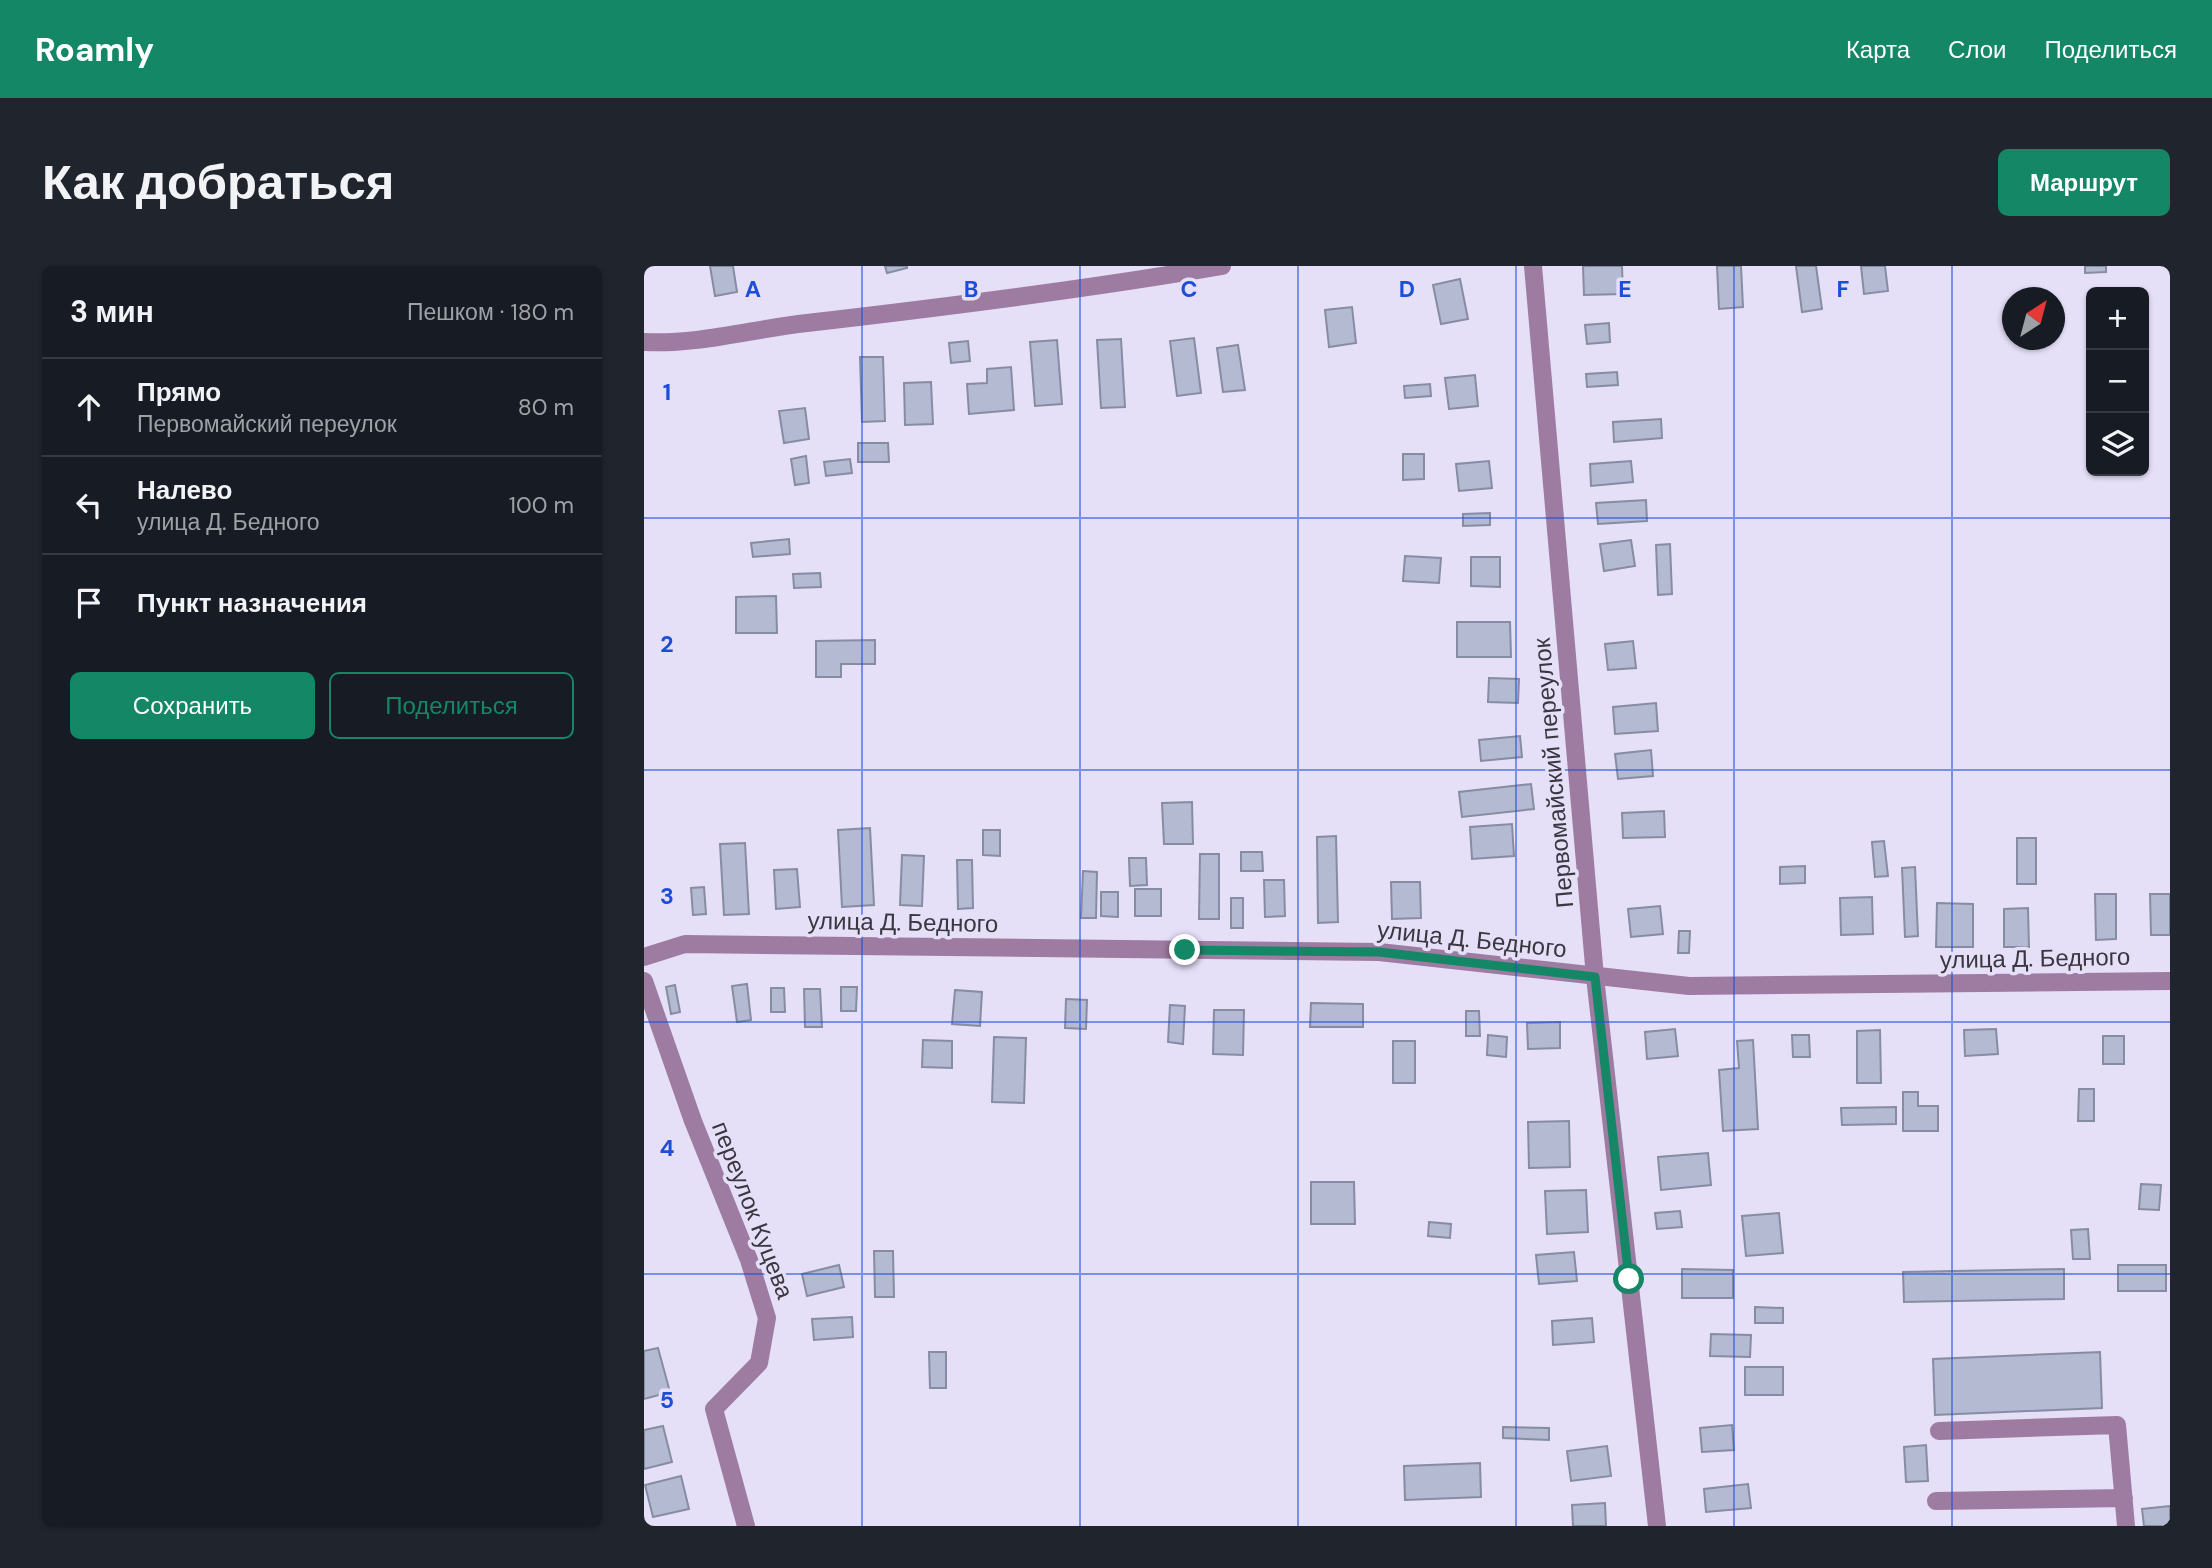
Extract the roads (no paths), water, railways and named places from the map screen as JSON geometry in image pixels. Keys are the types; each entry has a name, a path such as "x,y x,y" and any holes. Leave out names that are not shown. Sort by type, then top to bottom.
{"street":[{"path":"644,342 675,344 788,325 984,303 1152,272 1222,266"},
{"name":"Первомайский переулок","path":"1533,266 1595,977 1657,1526"},
{"name":"улица Д. Бедного","path":"644,957 684,944 1379,952 1689,986 2170,981"},
{"name":"переулок Куцева","path":"644,981 693,1121 749,1261 767,1318 759,1363 714,1409 746,1526"},
{"path":"1939,1431 2117,1424 2126,1526"},
{"path":"1936,1501 2124,1498"}]}
